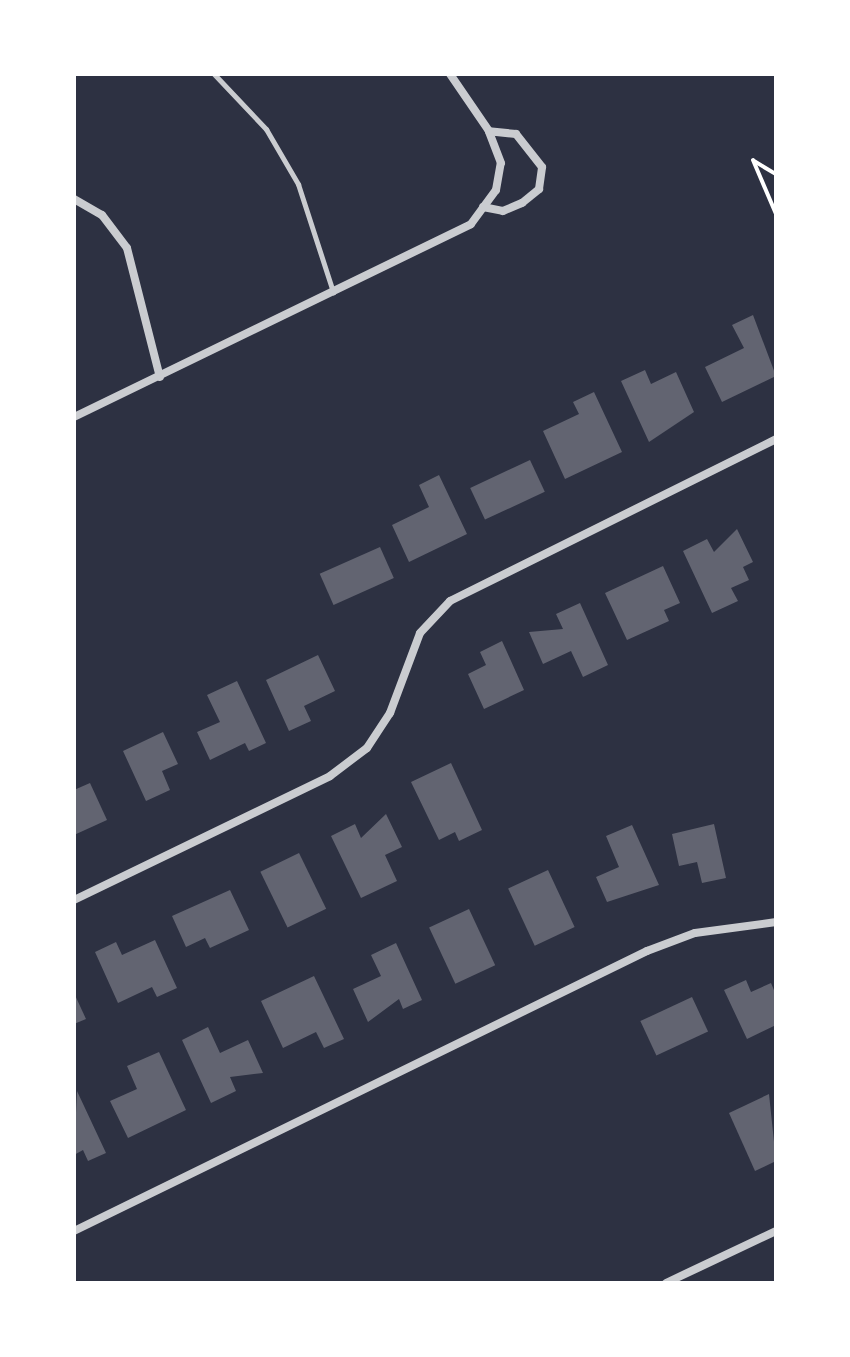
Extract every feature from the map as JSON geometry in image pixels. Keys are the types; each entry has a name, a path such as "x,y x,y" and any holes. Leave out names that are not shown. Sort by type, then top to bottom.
{"street":[{"path":"74,417 471,224 496,190 501,163 489,131 450,74"},
{"path":"483,207 522,203 539,189 542,167 516,134 489,131"},
{"path":"74,199 102,215 127,248 160,377"},
{"path":"74,900 330,776 367,748 390,713 420,633 450,601 776,439"},
{"path":"74,1231 647,951 695,933 776,922"},
{"path":"666,1283 776,1231"}],"lane":[{"path":"214,74 266,129 298,184 333,292"}],"path":[{"path":"776,174 753,160 776,214"}],"building":[{"path":"753,315 776,376 722,402 705,367 744,348 732,325"},
{"path":"645,370 651,384 676,372 694,412 649,442 621,381"},
{"path":"594,392 622,452 565,479 543,431 579,414 573,402"},
{"path":"530,460 545,492 485,520 470,488"},
{"path":"439,475 467,534 409,562 392,525 429,507 419,485"},
{"path":"737,529 753,562 743,567 749,580 731,588 738,601 712,613 683,551 707,539 714,552"},
{"path":"380,547 394,578 334,605 320,574"},
{"path":"663,566 680,603 664,610 669,621 627,640 605,593"},
{"path":"580,603 608,665 583,677 571,651 543,664 529,632 563,629 556,614"},
{"path":"502,641 524,690 484,709 468,674 486,665 480,652"},
{"path":"318,655 335,691 304,706 311,721 289,731 266,680"},
{"path":"237,681 266,743 249,751 245,743 210,760 197,732 220,722 207,695"},
{"path":"163,732 178,764 162,771 170,790 146,801 123,751"},
{"path":"451,763 482,830 459,841 455,832 439,840 411,782"},
{"path":"90,783 107,820 74,835 74,790"},
{"path":"386,814 402,847 385,855 397,881 361,898 331,836 355,824 361,838"},
{"path":"714,824 726,878 702,883 697,862 679,866 672,834"},
{"path":"632,825 659,885 607,902 596,877 619,867 606,836"},
{"path":"299,853 326,909 288,928 260,872"},
{"path":"548,870 575,927 535,946 508,889"},
{"path":"230,890 249,930 210,948 205,938 186,947 172,916"},
{"path":"469,909 495,965 455,984 429,928"},
{"path":"155,940 177,988 157,997 152,987 118,1003 95,952 116,942 122,955"},
{"path":"396,943 422,1000 403,1009 399,999 368,1022 353,989 381,976 371,955"},
{"path":"314,976 344,1039 324,1048 316,1032 283,1048 261,1001"},
{"path":"746,980 751,992 771,983 776,995 776,1025 747,1039 724,990"},
{"path":"74,993 86,1019 74,1024"},
{"path":"692,997 708,1031 656,1056 640,1021"},
{"path":"208,1027 220,1053 248,1040 263,1073 230,1077 236,1091 211,1103 182,1040"},
{"path":"159,1052 186,1110 128,1138 110,1101 137,1089 127,1066"},
{"path":"77,1091 106,1153 88,1161 83,1150 74,1155"},
{"path":"769,1094 776,1161 755,1171 729,1113"}]}
